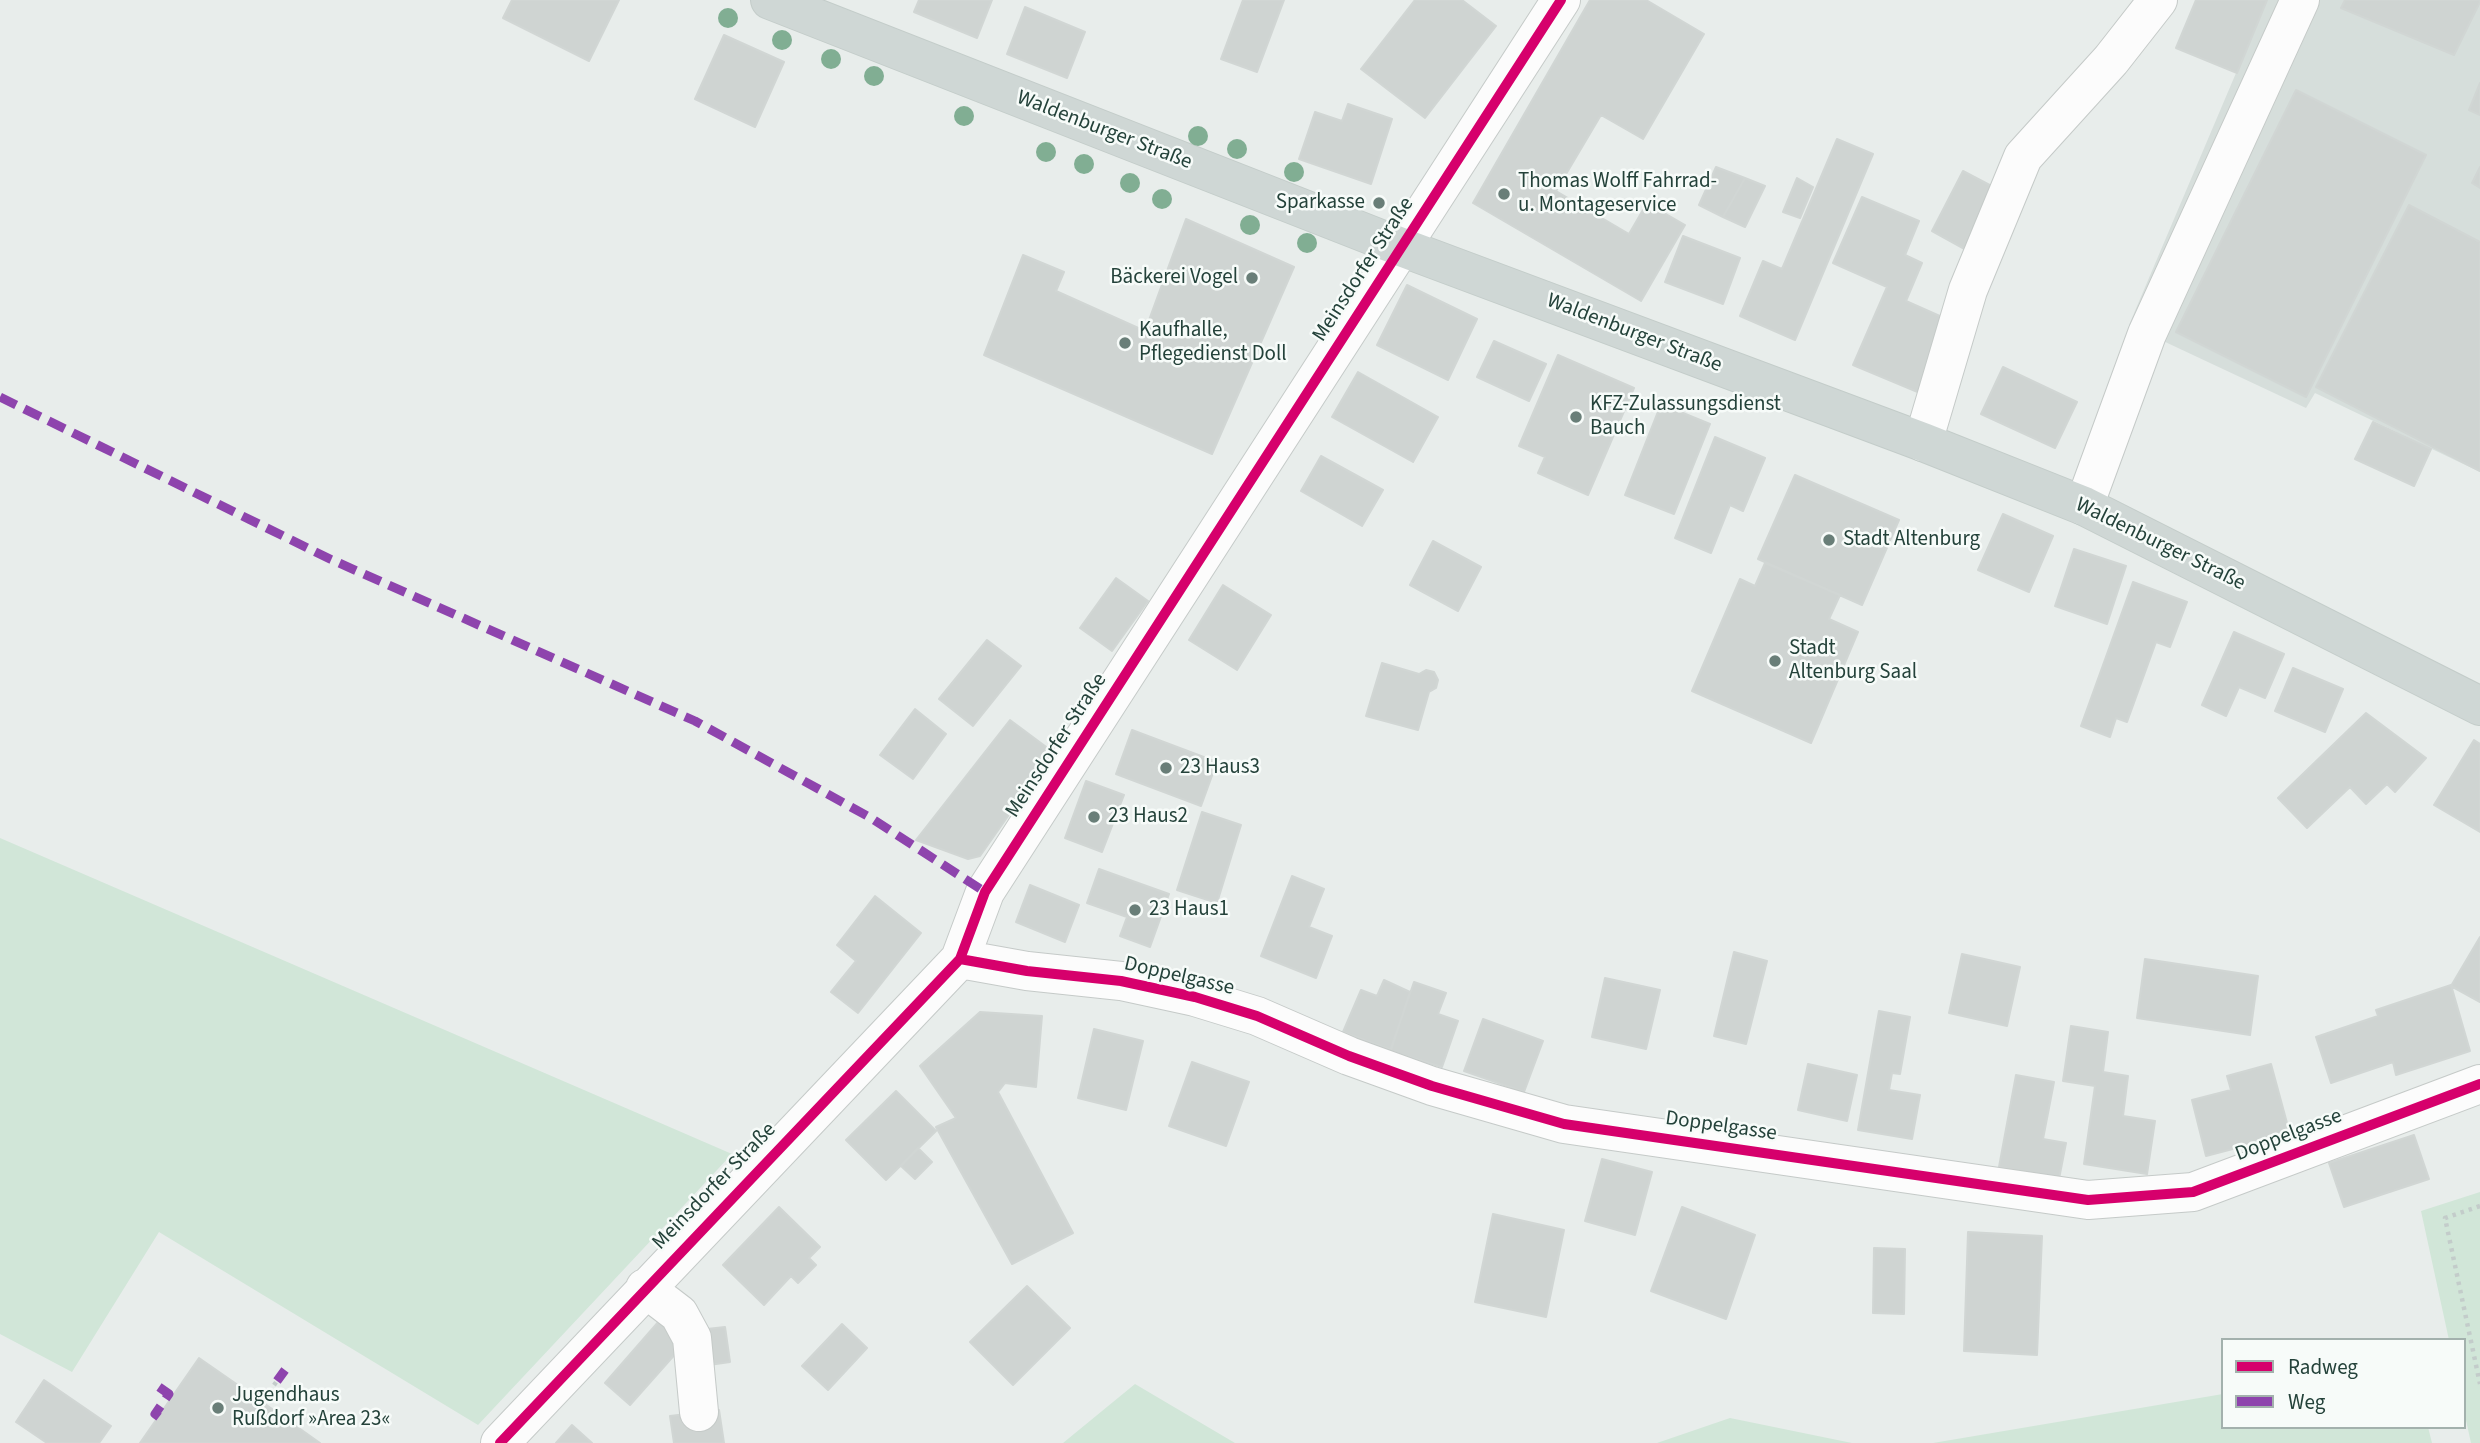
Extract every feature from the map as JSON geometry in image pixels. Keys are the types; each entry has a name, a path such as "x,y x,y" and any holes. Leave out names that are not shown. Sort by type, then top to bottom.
{"main road":[{"name":"Waldenburger Straße","path":"770,0 1401,247 1923,442 2084,506 2480,706"}],"street":[{"name":"Meinsdorfer Straße","path":"500,1443 960,959 985,892 1561,0"},
{"path":"1923,442 1968,290 2023,157 2111,60 2158,0"},
{"path":"2084,506 2147,334 2300,0"},
{"name":"Doppelgasse","path":"960,959 1027,971 1121,981 1195,997 1257,1016 1349,1056 1432,1086 1564,1124 2088,1200 2193,1192 2480,1084"},
{"path":"645,1288 679,1314 692,1338 699,1412"}],"path":[{"path":"2480,1206 2445,1218 2480,1384"},
{"path":"270,1392 277,1381"}],"shaded area":[{"path":"2267,0 2480,0 2480,472 2315,393 2306,408 2129,325"}],"green space":[{"path":"0,838 732,1154 478,1425 159,1232 72,1372 0,1334"},
{"path":"2480,1192 2480,1443 2471,1443 2466,1420 2466,1338 2449,1338 2421,1211"},
{"path":"1135,1384 1235,1443 1063,1443"},
{"path":"2221,1394 2221,1429 2428,1429 2432,1443 1933,1443"},
{"path":"1730,1418 1852,1443 1657,1443"}],"building":[{"path":"512,0 619,0 589,61 503,18"},
{"path":"919,0 992,0 977,38 914,12"},
{"path":"1243,0 1284,0 1257,72 1221,59"},
{"path":"1415,0 1462,0 1496,26 1425,118 1361,69"},
{"path":"1590,0 1646,0 1704,34 1643,139 1601,115 1556,191 1629,234 1647,203 1685,225 1641,301 1473,203"},
{"path":"2196,0 2267,0 2237,73 2176,48"},
{"path":"2345,0 2480,2 2454,55 2341,8"},
{"path":"1025,7 1085,32 1067,78 1007,54"},
{"path":"724,35 784,62 755,127 695,99"},
{"path":"2480,83 2480,115 2469,110"},
{"path":"2296,90 2426,155 2306,397 2176,332"},
{"path":"1348,104 1392,119 1371,184 1299,159 1315,112 1342,121"},
{"path":"1837,139 1873,154 1795,340 1740,316 1763,261 1782,269"},
{"path":"1716,167 1745,178 1723,217 1699,205"},
{"path":"2480,167 2480,188 2472,183"},
{"path":"1963,171 2001,191 1970,252 1932,231"},
{"path":"1745,178 1765,186 1745,227 1723,217"},
{"path":"1797,178 1813,187 1800,218 1783,212"},
{"path":"1862,197 1919,221 1905,255 1922,263 1906,301 1951,321 1920,393 1853,365 1887,287 1833,263"},
{"path":"2409,205 2480,242 2480,471 2316,387"},
{"name":"Kaufhalle, Pflegedienst Doll","path":"1186,219 1294,267 1212,454 984,355 1023,255 1064,272 1056,291 1145,331"},
{"path":"1683,236 1740,258 1723,304 1665,282"},
{"path":"1407,285 1477,319 1448,380 1377,345"},
{"path":"1494,341 1546,364 1529,401 1477,377"},
{"name":"KFZ-Zulassungsdienst Bauch","path":"1558,355 1634,388 1588,495 1538,473 1545,457 1519,446"},
{"path":"2003,367 2077,402 2055,448 1981,414"},
{"path":"1358,372 1438,417 1413,462 1332,417"},
{"path":"1661,404 1710,424 1674,514 1625,495"},
{"path":"2373,422 2431,449 2414,486 2355,459"},
{"path":"1715,437 1765,458 1743,511 1730,505 1711,553 1675,538"},
{"path":"1321,456 1383,490 1362,526 1301,491"},
{"name":"Stadt Altenburg","path":"1795,475 1899,520 1862,605 1758,559"},
{"path":"2003,514 2053,536 2029,592 1978,570"},
{"path":"1433,541 1481,567 1458,611 1410,585"},
{"path":"2074,549 2126,566 2107,624 2055,606"},
{"name":"Stadt Altenburg Saal","path":"1765,563 1840,595 1829,619 1858,632 1811,743 1692,691 1740,579 1755,586"},
{"path":"1116,578 1148,601 1112,651 1080,628"},
{"path":"2133,582 2187,602 2170,647 2156,642 2127,722 2116,718 2110,737 2081,726"},
{"path":"1223,585 1271,615 1237,670 1189,640"},
{"path":"2234,632 2284,654 2265,698 2239,687 2226,716 2202,705"},
{"path":"987,640 1021,666 973,726 939,699"},
{"path":"1382,663 1419,674 1426,670 1434,672 1438,680 1436,688 1429,692 1418,730 1366,716"},
{"path":"2293,668 2343,689 2325,732 2275,711"},
{"path":"915,709 946,734 913,779 880,755"},
{"path":"2366,713 2426,758 2395,792 2387,784 2366,804 2350,787 2307,828 2278,798"},
{"path":"1010,720 1053,752 980,856 968,859 916,840"},
{"name":"23 Haus3","path":"1132,730 1217,762 1201,806 1116,774"},
{"path":"2474,740 2480,744 2480,832 2434,805"},
{"name":"23 Haus2","path":"1086,781 1124,795 1102,852 1065,838"},
{"path":"1202,812 1241,825 1217,903 1177,890"},
{"name":"23 Haus1","path":"1099,869 1169,894 1150,947 1120,936 1127,917 1087,903"},
{"path":"1292,876 1324,889 1309,927 1332,936 1316,978 1261,956"},
{"path":"1030,885 1079,905 1065,942 1016,922"},
{"path":"875,896 921,933 858,1013 831,992 856,961 837,945"},
{"path":"2480,937 2480,1002 2451,986"},
{"path":"1734,952 1767,961 1746,1044 1714,1036"},
{"path":"1962,954 2020,967 2007,1026 1949,1013"},
{"path":"2145,959 2258,976 2250,1035 2137,1018"},
{"path":"1605,978 1660,990 1646,1049 1592,1037"},
{"path":"1384,980 1410,992 1391,1050 1343,1032 1361,990 1377,996"},
{"path":"1414,982 1446,993 1438,1014 1458,1021 1442,1067 1390,1051"},
{"path":"2451,985 2470,1051 2396,1075 2393,1062 2331,1083 2316,1037 2378,1016 2376,1010"},
{"path":"1879,1011 1910,1017 1900,1074 1892,1073 1889,1090 1920,1095 1912,1139 1858,1130"},
{"path":"980,1012 1042,1016 1036,1087 1005,1083 998,1092 1073,1233 1012,1264 936,1127 956,1118 920,1066"},
{"path":"1483,1019 1543,1041 1524,1092 1464,1071"},
{"path":"2071,1026 2108,1032 2103,1072 2128,1076 2123,1116 2155,1121 2147,1174 2084,1164 2095,1086 2063,1081"},
{"path":"1094,1029 1143,1041 1126,1110 1078,1098"},
{"path":"1192,1062 1249,1082 1226,1146 1169,1126"},
{"path":"1808,1064 1857,1075 1847,1121 1798,1110"},
{"path":"2271,1064 2290,1134 2206,1156 2192,1100 2231,1090 2227,1076"},
{"path":"2016,1075 2054,1082 2043,1139 2066,1143 2059,1179 1999,1167"},
{"path":"896,1091 936,1131 886,1180 846,1140"},
{"path":"2414,1135 2429,1179 2344,1207 2329,1163"},
{"path":"918,1148 932,1162 915,1179 901,1166"},
{"path":"1602,1159 1652,1172 1635,1235 1585,1221"},
{"path":"779,1207 820,1247 809,1258 816,1265 798,1283 791,1276 764,1305 723,1265"},
{"path":"1682,1207 1755,1235 1726,1319 1651,1291"},
{"path":"1493,1214 1564,1230 1546,1317 1475,1302"},
{"path":"1968,1232 2042,1236 2037,1355 1964,1351"},
{"path":"1874,1248 1905,1249 1904,1314 1873,1313"},
{"path":"1027,1286 1070,1328 1013,1385 970,1342"},
{"path":"660,1320 685,1343 630,1405 605,1383"},
{"path":"842,1324 867,1348 828,1390 802,1366"},
{"path":"725,1327 730,1362 702,1366 698,1330"},
{"name":"Jugendhaus Rußdorf »Area 23«","path":"199,1358 258,1399 320,1443 140,1443"},
{"path":"44,1380 111,1426 99,1443 47,1443 16,1422"},
{"path":"719,1410 724,1443 674,1443 670,1416"},
{"path":"572,1425 592,1443 556,1443"}],"marked path":[{"path":"0,397 330,559 695,721 871,818 985,892"},
{"path":"277,1381 285,1370"},
{"path":"159,1387 169,1394 155,1414 159,1417"},
{"path":"258,1399 269,1392"}],"cycle path":[{"path":"500,1443 960,959 985,892 1561,0"},
{"path":"960,959 1027,971 1121,981 1195,997 1257,1016 1349,1056 1432,1086 1564,1124 2088,1200 2193,1192 2480,1084"}],"place":[{"name":"Thomas Wolff Fahrrad- u. Montageservice","path":"1504,194"},
{"name":"Sparkasse","path":"1379,203"},
{"name":"Bäckerei Vogel","path":"1252,278"},
{"name":"Kaufhalle, Pflegedienst Doll","path":"1125,343"},
{"name":"KFZ-Zulassungsdienst Bauch","path":"1576,417"},
{"name":"Stadt Altenburg","path":"1829,540"},
{"name":"Stadt Altenburg Saal","path":"1775,661"},
{"name":"23 Haus3","path":"1166,768"},
{"name":"23 Haus2","path":"1094,817"},
{"name":"23 Haus1","path":"1135,910"},
{"name":"Jugendhaus Rußdorf »Area 23«","path":"218,1408"}]}
